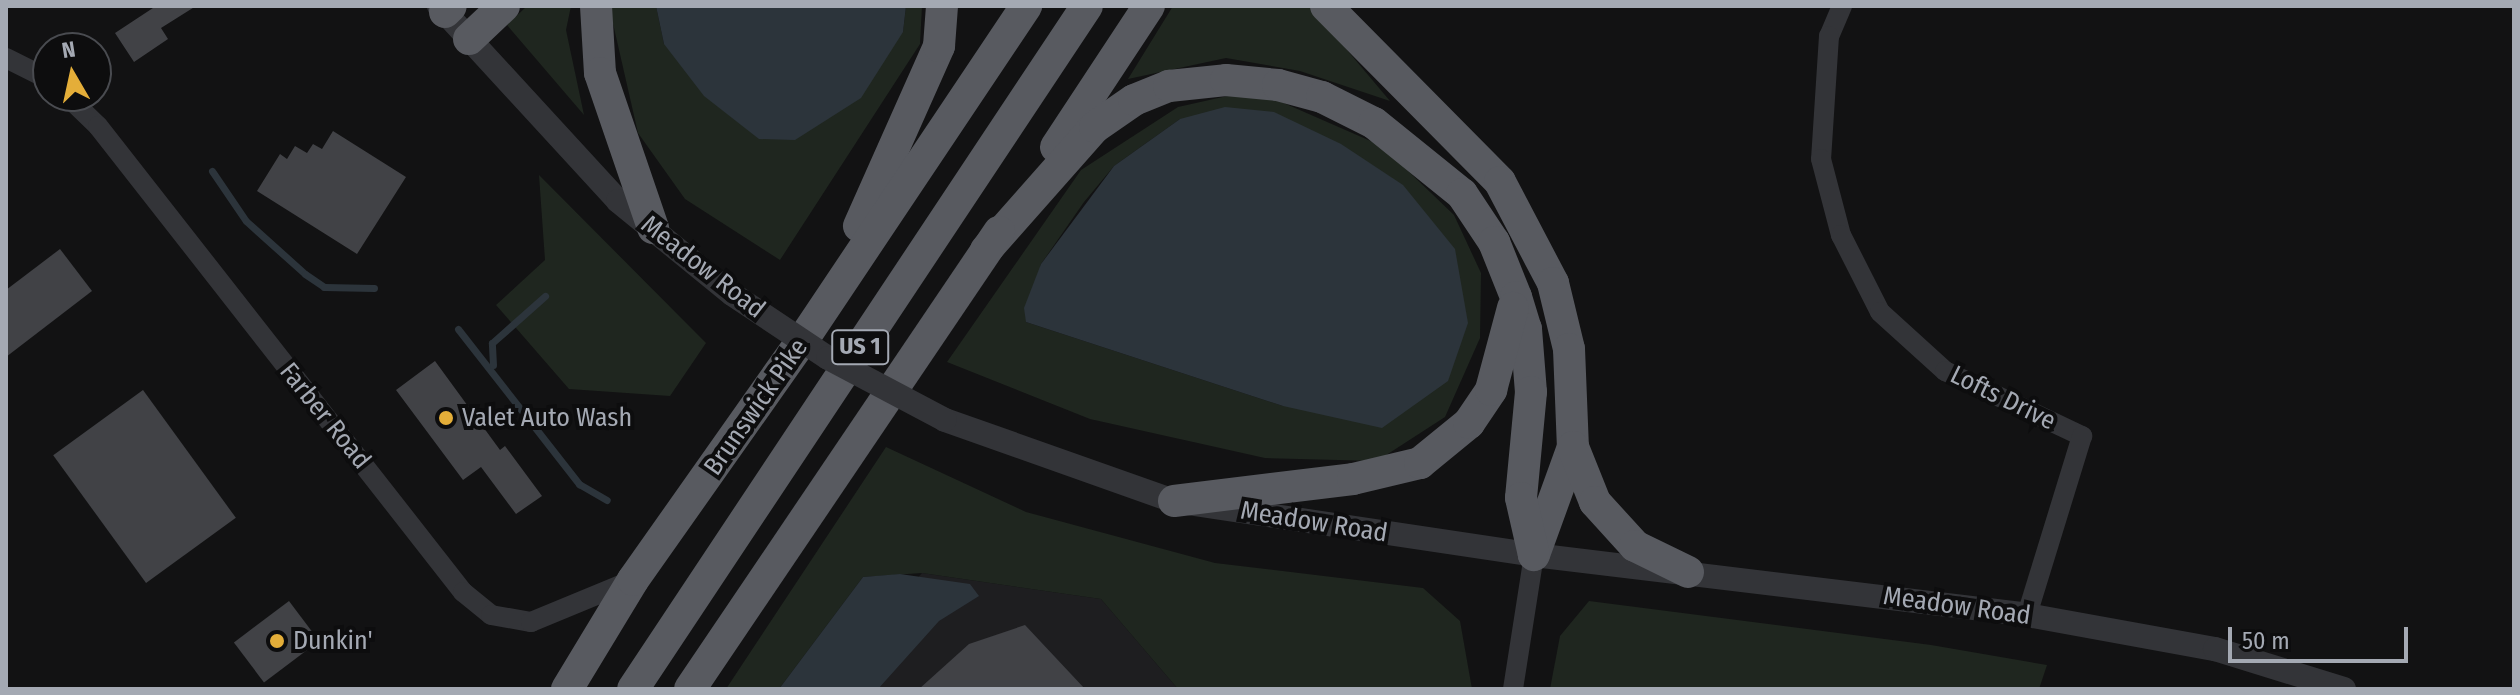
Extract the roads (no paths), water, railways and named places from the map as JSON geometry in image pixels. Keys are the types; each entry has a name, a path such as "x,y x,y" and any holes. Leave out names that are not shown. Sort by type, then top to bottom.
{"highway":[{"path":"469,39 504,6"},
{"path":"596,6 600,73 653,228"},
{"path":"806,335 912,114 939,46 942,6"},
{"name":"Brunswick Pike","path":"567,689 633,580 806,335 1026,6"},
{"name":"Brunswick Pike","path":"633,689 1087,6"},
{"path":"690,689 1149,6"},
{"path":"1326,6 1500,182 1553,283 1569,349 1573,447 1595,502 1635,546 1688,572"},
{"path":"986,250 1095,127 1134,100 1169,86 1226,80 1322,97 1374,123 1419,155 1462,194 1494,242 1516,297 1526,329 1530,376 1521,498 1534,555"},
{"path":"1174,501 1353,479 1420,463 1469,423 1491,390 1516,297"},
{"path":"1534,555 1573,447"}],"street":[{"name":"Lofts Drive","path":"1842,6 1829,36 1821,159 1841,235 1880,312 1945,371 2082,436 2027,615"},
{"name":"Meadow Road","path":"445,8 469,39 618,201 732,294 828,358 945,420 1174,501 1534,555 2027,615 2215,649 2344,689"},
{"path":"6,58 32,71"},
{"name":"Farber Road","path":"84,112 98,126 463,592 491,615 531,622 633,580"},
{"path":"1513,689 1534,555"}],"waterway":[{"path":"212,171 246,221 305,274 324,287 374,288"},
{"path":"493,365 492,343 545,296"},
{"path":"458,329 579,484 607,500"}],"place":[{"name":"Valet Auto Wash","path":"446,418"},
{"name":"Dunkin'","path":"277,641"}]}
